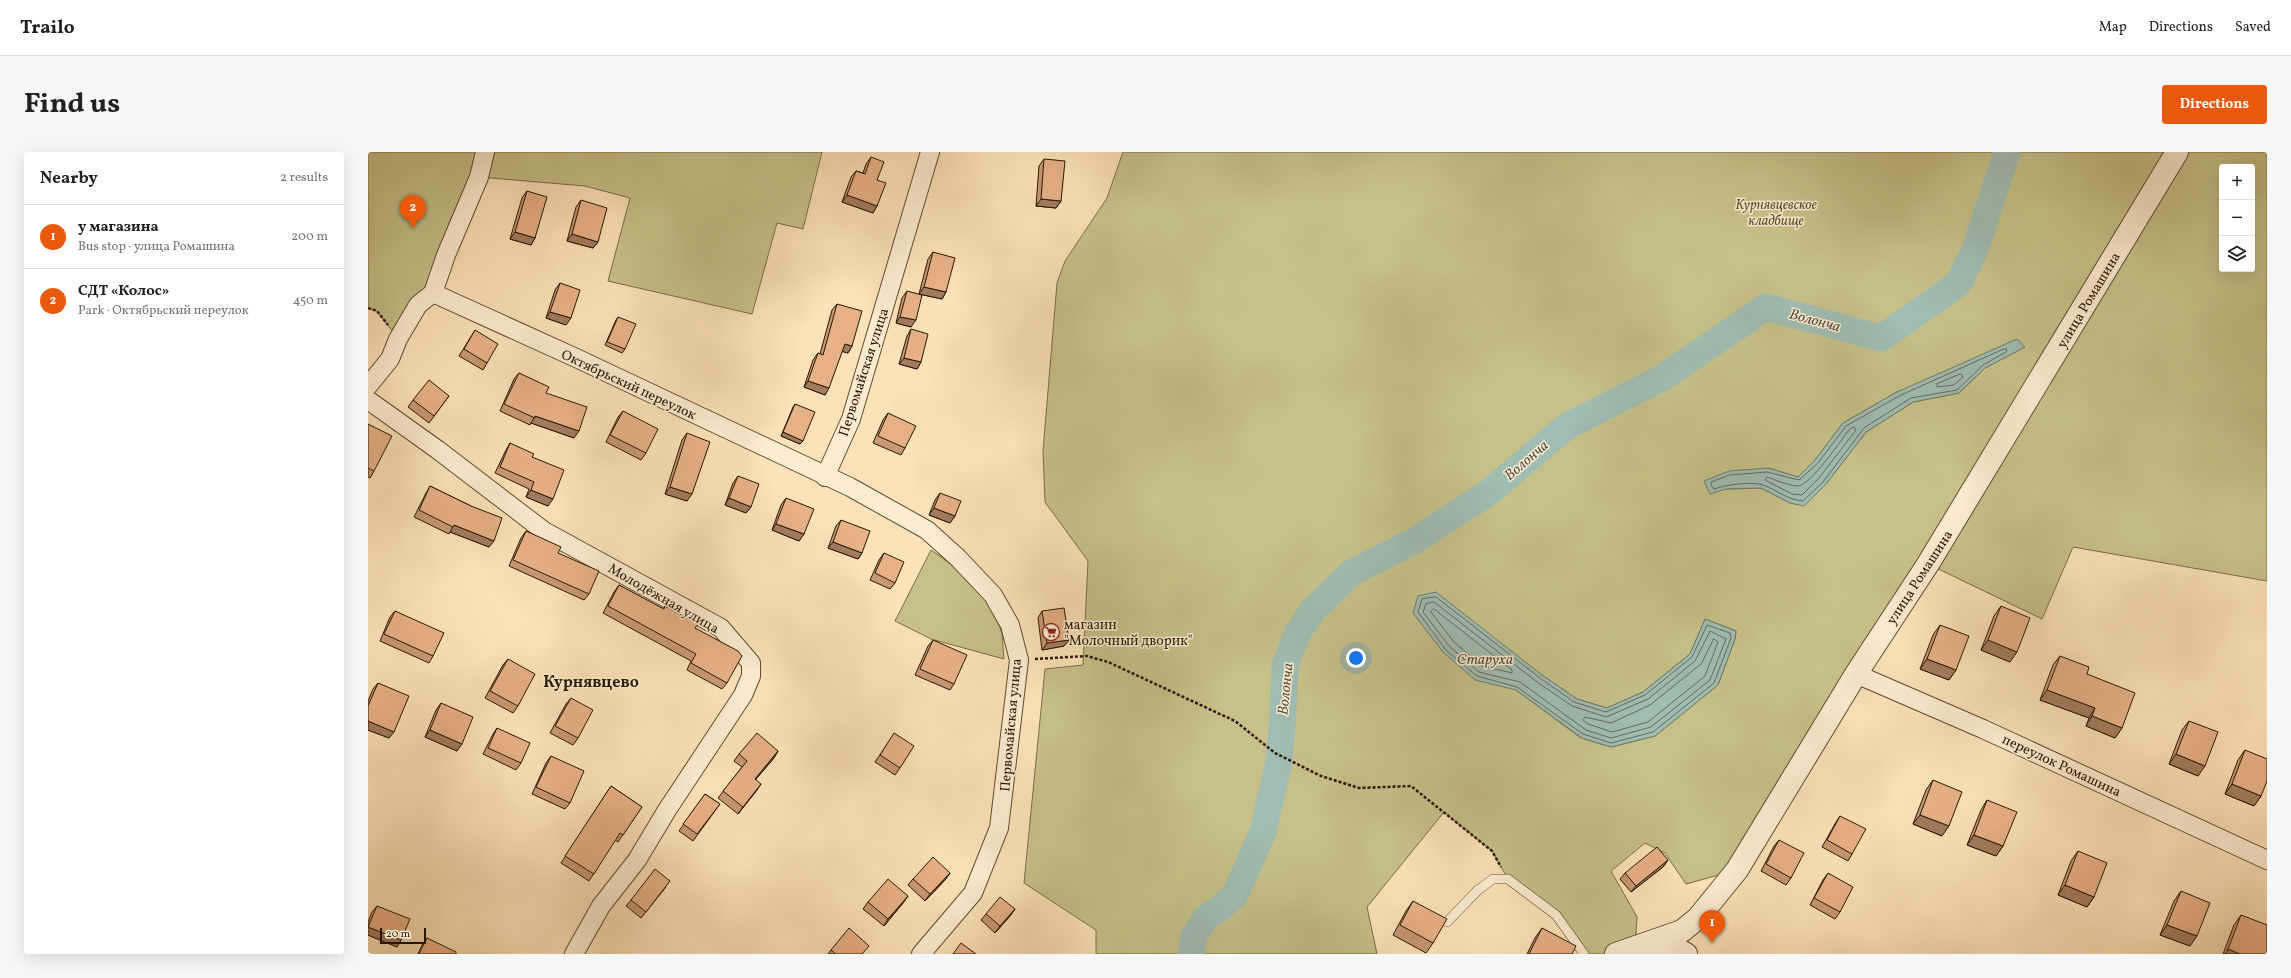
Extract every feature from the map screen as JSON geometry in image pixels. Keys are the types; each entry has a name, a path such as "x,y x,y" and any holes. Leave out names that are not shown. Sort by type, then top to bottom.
{"street":[{"path":"368,386 390,359 398,339 418,305 433,293 446,255 479,177 485,152"},
{"name":"Первомайская улица","path":"921,954 973,892 999,828 1019,660 1010,625 993,595 958,558 927,530 850,487 825,477 850,419 930,152"},
{"name":"улица Ромашина","path":"1626,951 1682,931 1698,918 1736,870 1856,674 1928,564 2177,152"},
{"name":"Октябрьский переулок","path":"433,293 574,357 825,477"},
{"name":"Молодёжная улица","path":"368,400 438,450 544,531 721,628 751,663 752,676 743,695 667,810 637,860 601,906 574,954"},
{"name":"переулок Ромашина","path":"1856,674 1990,732 2267,860"},
{"path":"1697,954 1694,945 1698,918"},
{"path":"1626,951 1657,948 1679,950 1686,954"}],"lane":[{"path":"1447,922 1478,890 1494,879 1508,879 1556,915 1584,954"}],"path":[{"path":"368,308 377,311 398,339"},
{"path":"1019,660 1087,656 1108,662 1235,721 1274,752 1322,776 1359,788 1411,786 1492,851 1508,879"}],"green space":[{"path":"368,152 822,152 803,229 777,223 752,314 608,281 630,198 585,186 479,177 446,255 398,339 377,311 368,308"},
{"name":"Курнявцевское кладбище","path":"1123,152 2267,152 2267,581 2073,547 2042,619 1928,564 1737,870 1686,884 1665,853 1645,843 1611,871 1637,917 1635,949 1616,954 1584,954 1556,915 1508,879 1492,851 1444,812 1367,907 1377,954 1096,954 1096,930 1024,883 1045,669 1083,665 1088,561 1045,502 1043,451 1057,283 1065,261 1107,198","holes":["2024,347 1985,368 1959,393 1913,402 1866,432 1826,484 1790,503 1761,488 1726,489 1768,468 1798,477 1815,460 1843,423 1897,392","1705,619 1736,631 1735,639 1718,685 1655,736 1611,747 1581,738 1516,690 1542,675 1577,699 1607,708 1643,692 1690,654"]},
{"path":"931,550 953,566 983,596 998,621 1002,634 1004,659 931,639 895,621"}],"water":[{"path":"2017,339 2025,347 1985,368 1959,393 1913,402 1866,432 1826,484 1804,506 1790,503 1761,488 1726,489 1710,494 1704,481 1729,471 1768,468 1798,477 1815,460 1843,423 1897,392"},
{"name":"Старуха","path":"1436,592 1542,675 1577,699 1607,708 1643,692 1690,654 1705,619 1736,631 1735,639 1718,685 1655,736 1611,747 1582,738 1516,690 1475,680 1443,652 1413,613 1418,596"}],"building":[{"path":"871,157 884,162 877,180 886,183 877,206 847,195 856,171 865,174"},
{"path":"1044,159 1065,161 1061,201 1041,199"},
{"path":"527,191 547,197 535,238 515,232"},
{"path":"581,200 607,208 598,242 572,234"},
{"path":"933,252 955,258 946,292 924,287"},
{"path":"560,283 580,290 571,318 550,312"},
{"path":"907,291 922,295 916,320 900,317"},
{"path":"837,304 862,311 852,346 845,344 829,388 808,381 818,353 823,355"},
{"path":"618,317 636,324 625,349 607,342"},
{"path":"911,329 928,334 921,362 904,358"},
{"path":"475,330 498,344 487,363 464,349"},
{"path":"519,373 549,387 546,393 587,407 579,431 535,416 535,418 504,404"},
{"path":"429,380 449,396 434,416 413,400"},
{"path":"795,404 815,412 803,441 783,432"},
{"path":"623,411 658,429 646,453 610,435"},
{"path":"888,413 916,426 905,448 878,436"},
{"path":"368,424 392,436 374,471 368,468"},
{"path":"687,433 710,442 692,494 670,487"},
{"path":"510,443 534,454 532,457 564,470 553,499 531,490 534,482 500,467"},
{"path":"738,476 759,484 751,507 729,498"},
{"path":"430,486 471,506 502,518 494,541 454,525 453,527 419,510"},
{"path":"940,493 961,501 955,516 934,508"},
{"path":"786,498 814,509 804,534 776,524"},
{"path":"841,520 870,531 862,553 833,542"},
{"path":"526,531 561,547 558,553 599,571 589,594 513,560"},
{"path":"884,553 904,562 895,583 875,573"},
{"path":"619,585 664,609 665,606 698,624 695,628 738,651 742,656 727,683 691,663 696,654 608,606"},
{"path":"2001,606 2030,618 2017,652 1988,640"},
{"path":"1064,608 1069,640 1047,643 1042,611"},
{"path":"395,611 444,633 433,656 384,634"},
{"path":"1940,625 1969,636 1956,670 1927,659"},
{"path":"933,640 967,655 954,684 920,669"},
{"path":"2060,656 2089,667 2087,674 2135,693 2122,728 2092,716 2095,708 2047,690"},
{"path":"508,659 535,674 518,706 490,691"},
{"path":"378,683 409,696 394,732 368,721 368,706"},
{"path":"571,698 593,710 578,738 555,726"},
{"path":"441,703 473,717 462,744 430,730"},
{"path":"2189,721 2218,732 2205,766 2176,754"},
{"path":"497,728 530,743 521,763 488,748"},
{"path":"757,733 778,751 755,779 761,784 743,807 723,791 747,761 739,754"},
{"path":"894,733 914,746 900,768 880,755"},
{"path":"2245,750 2267,759 2267,781 2261,796 2232,784"},
{"path":"551,756 584,771 570,803 536,787"},
{"path":"1933,780 1962,792 1949,826 1920,815"},
{"path":"611,786 642,807 623,835 620,833 594,874 565,856"},
{"path":"705,794 720,804 697,834 683,824"},
{"path":"1987,800 2017,812 2003,846 1974,835"},
{"path":"1840,816 1866,829 1852,854 1827,840"},
{"path":"1779,840 1804,853 1791,878 1766,864"},
{"path":"1657,847 1668,860 1636,886 1625,873"},
{"path":"2078,851 2107,863 2094,897 2065,885"},
{"path":"933,857 950,873 930,894 913,879"},
{"path":"655,869 670,881 646,912 631,900"},
{"path":"1828,873 1853,887 1840,912 1814,898"},
{"path":"888,879 908,896 888,919 868,902"},
{"path":"2181,891 2210,903 2197,936 2167,925"},
{"path":"1000,897 1015,909 1000,926 986,914"},
{"path":"1413,901 1447,919 1433,943 1400,925"},
{"path":"377,906 410,919 401,940 368,927"},
{"path":"2241,915 2267,925 2267,954 2240,954 2228,949"},
{"path":"849,928 869,946 862,954 836,954 831,950"},
{"path":"1542,928 1576,946 1572,954 1529,954"},
{"path":"427,938 456,952 456,954 419,954"},
{"path":"961,943 976,954 953,954"}],"waterway":[{"name":"Волонча","path":"1191,954 1194,936 1206,918 1235,895 1263,832 1279,761 1285,665 1297,634 1313,610 1351,573 1414,541 1488,493 1567,426 1662,378 1766,307 1881,338 1958,284 1975,250 2007,152"}],"place":[{"name":"СДТ «Колос»","path":"413,228"},
{"name":"магазин \"Молочный дворик\"","path":"1051,632"},
{"name":"у магазина","path":"1712,943"}],"district":[{"name":"Курнявцево","path":"591,681"}]}
